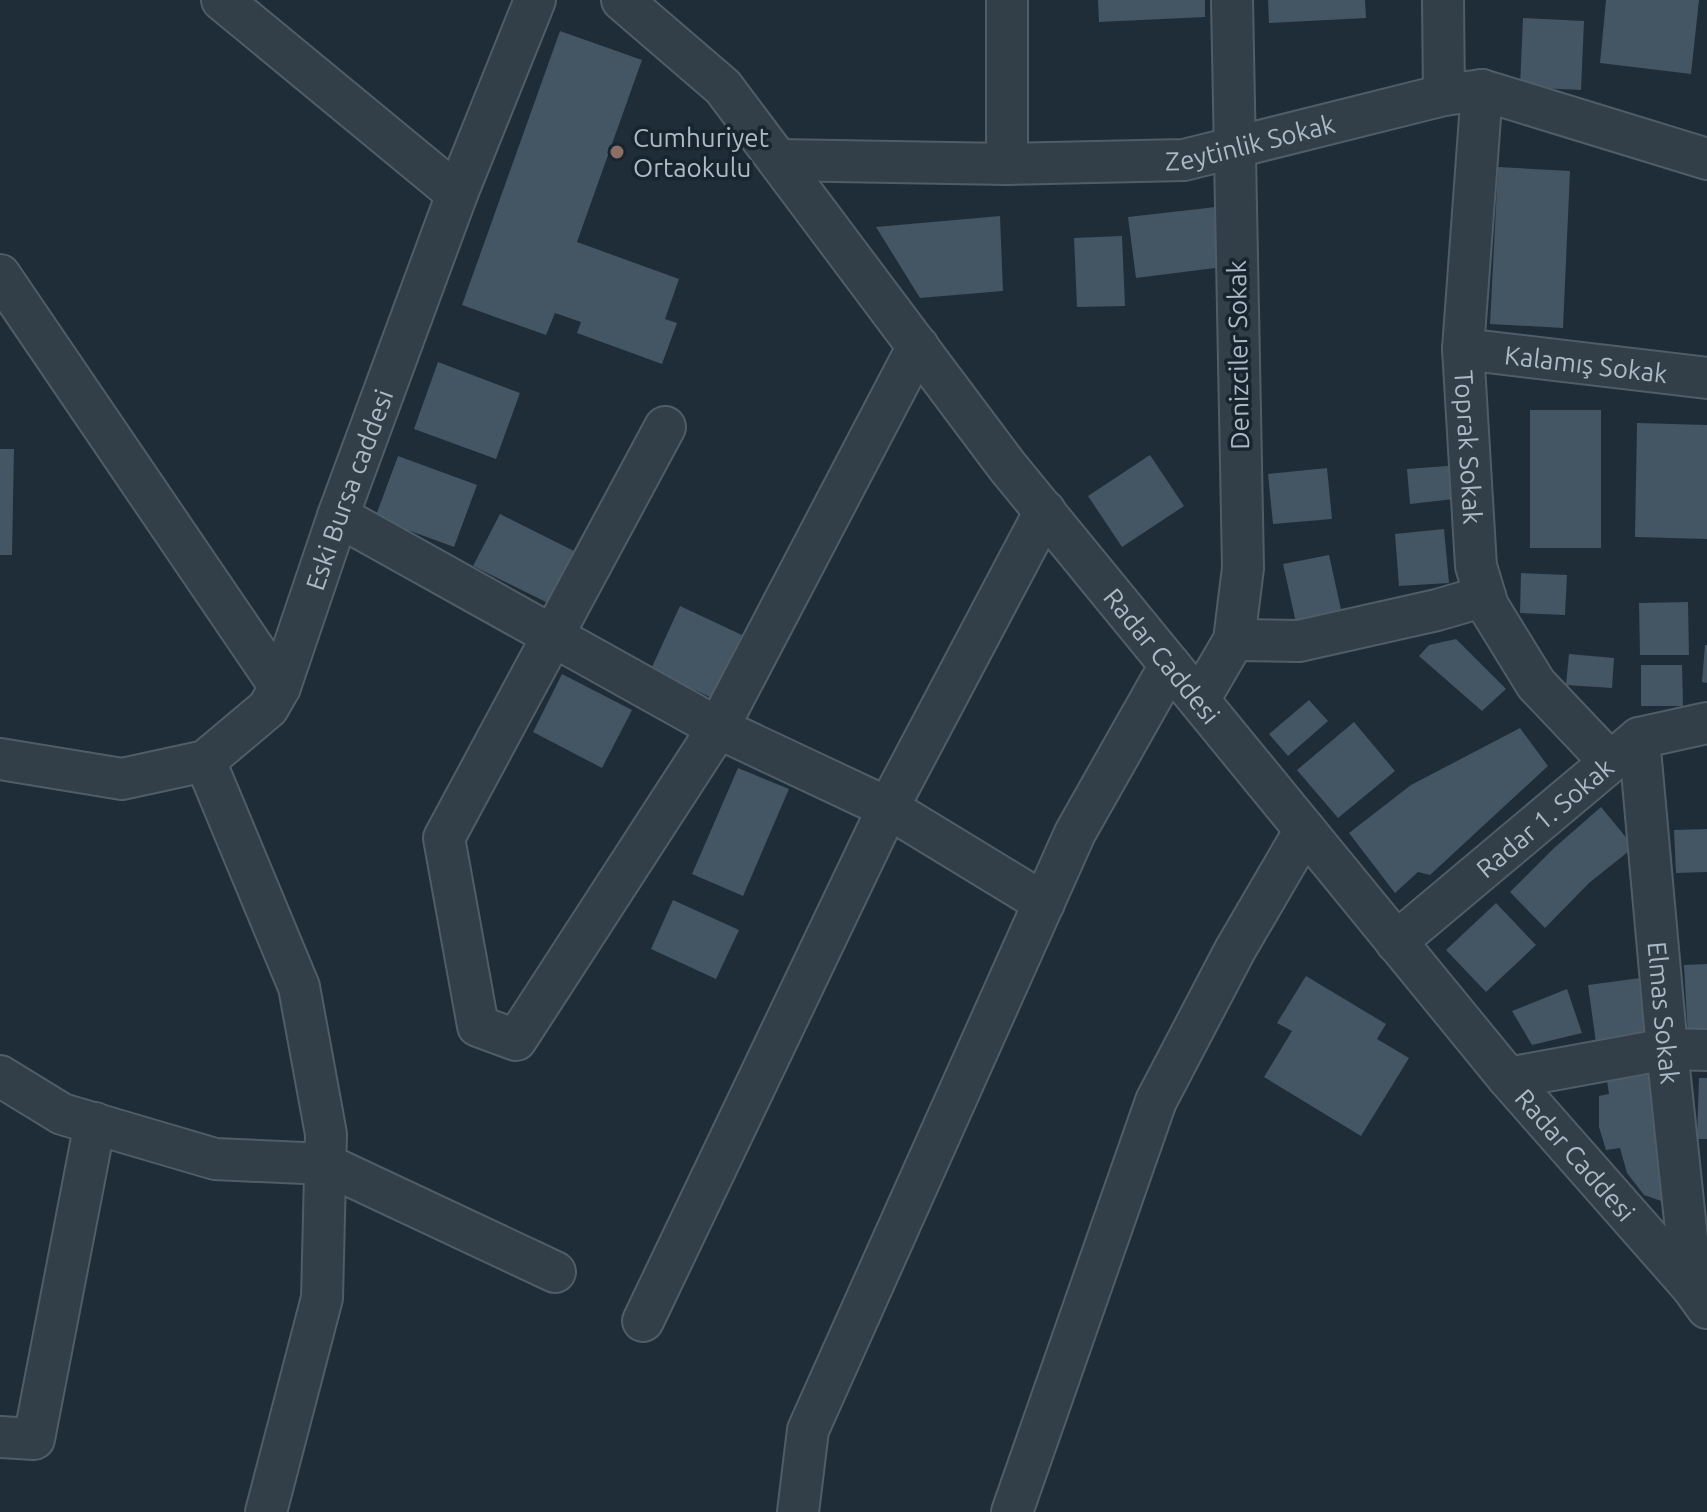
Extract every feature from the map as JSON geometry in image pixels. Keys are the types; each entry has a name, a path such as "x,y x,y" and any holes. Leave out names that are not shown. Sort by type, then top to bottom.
{"street":[{"path":"222,0 457,194"},
{"name":"Eski Bursa caddesi","path":"0,759 122,779 205,761 268,708 280,687 338,516 457,194 535,0"},
{"name":"Radar Caddesi","path":"622,0 723,87 1045,511 1508,1078 1699,1298"},
{"path":"1007,0 1007,164"},
{"name":"Denizciler Sokak","path":"1199,700 1234,640 1243,568 1232,0"},
{"name":"Toprak Sokak","path":"1443,0 1463,93 1463,349 1476,566 1488,606 1536,684 1624,750"},
{"path":"1463,93 1707,159"},
{"name":"Zeytinlik Sokak","path":"778,160 1007,164 1184,160 1463,93"},
{"path":"0,275 280,687"},
{"path":"665,427 444,838 478,1026 516,1040 718,728 918,346"},
{"name":"Kalamış Sokak","path":"1463,349 1707,378"},
{"path":"643,1321 888,808 1045,511"},
{"path":"338,516 718,728 888,808 1044,903"},
{"path":"1234,640 1299,641 1485,596"},
{"path":"798,1512 808,1430 1075,833 1170,665"},
{"name":"Radar 1. Sokak","path":"1396,942 1624,750 1707,723"},
{"name":"Elmas Sokak","path":"1624,750 1699,1298"},
{"path":"205,761 299,987 326,1134 322,1298 266,1512"},
{"path":"1012,1512 1156,1101 1235,950 1305,830"},
{"path":"1508,1078 1667,1049 1707,1050"},
{"path":"0,1076 62,1114 215,1159 325,1164 555,1272"},
{"path":"0,1437 34,1439 95,1123"}],"building":[{"path":"1098,0 1205,0 1205,17 1099,22"},
{"path":"1268,0 1365,0 1366,18 1269,23"},
{"path":"1606,0 1699,0 1691,74 1600,63"},
{"path":"1523,18 1584,21 1581,90 1520,87"},
{"path":"560,31 642,60 577,242 679,279 665,319 677,323 662,364 577,333 581,322 555,313 546,335 462,305"},
{"path":"1498,167 1570,171 1563,328 1490,324"},
{"path":"1216,207 1223,267 1136,278 1128,217"},
{"path":"1000,216 1003,291 920,298 876,227"},
{"path":"1122,236 1125,306 1077,307 1074,238"},
{"path":"438,362 520,393 496,459 414,429"},
{"path":"1530,410 1601,410 1601,548 1530,548"},
{"path":"1637,423 1707,425 1707,539 1635,537"},
{"path":"0,449 14,449 12,555 0,555"},
{"path":"1150,455 1184,506 1122,547 1088,496"},
{"path":"398,456 477,485 454,547 375,518"},
{"path":"1460,465 1463,498 1410,504 1407,469"},
{"path":"1327,468 1332,519 1273,524 1268,474"},
{"path":"500,514 580,554 554,606 473,566"},
{"path":"1444,529 1449,583 1399,586 1395,534"},
{"path":"1329,555 1342,614 1296,623 1283,564"},
{"path":"1521,573 1567,575 1565,615 1520,613"},
{"path":"1688,602 1689,655 1640,655 1639,603"},
{"path":"680,606 742,635 712,698 651,669"},
{"path":"1456,639 1506,689 1482,711 1419,656 1429,645"},
{"path":"1707,645 1707,683 1702,682"},
{"path":"1569,654 1614,658 1612,688 1566,685"},
{"path":"1641,665 1682,665 1683,706 1641,706"},
{"path":"562,674 632,710 602,768 533,732"},
{"path":"1309,700 1328,721 1288,756 1269,734"},
{"path":"1354,722 1395,771 1338,818 1297,770"},
{"path":"1520,728 1548,766 1430,875 1418,872 1395,893 1349,833 1411,785"},
{"path":"738,768 789,789 743,896 692,874"},
{"path":"1601,807 1634,847 1589,883 1545,928 1510,892"},
{"path":"1707,829 1707,872 1676,873 1674,830"},
{"path":"673,900 739,930 716,979 651,949"},
{"path":"1496,903 1536,945 1486,992 1446,950"},
{"path":"1707,964 1707,1037 1688,1038 1684,965"},
{"path":"1306,976 1386,1024 1377,1039 1409,1058 1361,1136 1264,1077 1292,1031 1277,1023"},
{"path":"1648,977 1656,1034 1596,1043 1588,985"},
{"path":"1567,989 1582,1033 1532,1045 1512,1011"},
{"path":"1658,1073 1667,1203 1644,1195 1627,1173 1620,1148 1606,1150 1599,1127 1599,1096 1609,1094 1607,1081"},
{"path":"1699,1078 1707,1078 1707,1139 1697,1139"}],"place":[{"name":"Cumhuriyet Ortaokulu","path":"617,152"}]}
